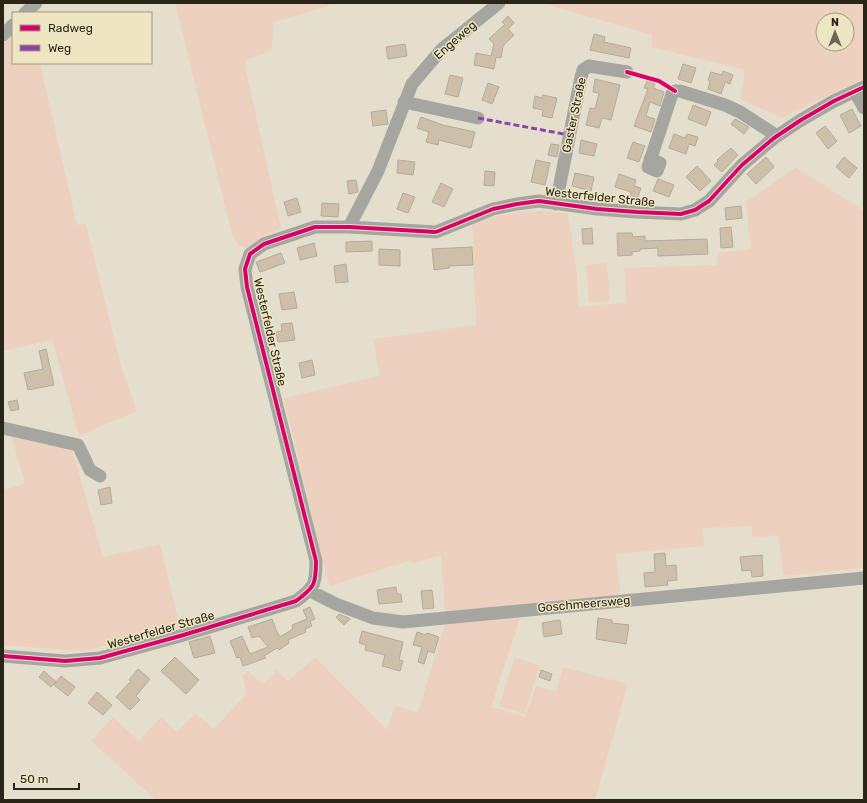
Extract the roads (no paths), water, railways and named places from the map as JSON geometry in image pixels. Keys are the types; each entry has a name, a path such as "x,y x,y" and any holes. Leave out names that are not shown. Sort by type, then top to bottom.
{"street":[{"path":"26,12 36,3"},
{"name":"Engeweg","path":"349,227 378,171 412,84 442,49 499,3"},
{"path":"3,35 12,26"},
{"name":"Gaster Straße","path":"556,204 583,70 589,66 626,72"},
{"path":"859,89 864,108"},
{"name":"Westerfelder Straße","path":"3,656 65,661 100,658 180,636 296,601 310,591 316,578 316,561 247,287 245,269 250,254 264,244 316,227 349,227 436,232 493,209 539,201 596,209 681,214 695,210 709,201 742,165 777,136 834,101 859,89"},
{"path":"650,159 672,94 675,91 680,91 725,105 740,112 777,136"},
{"path":"404,102 478,118"},
{"path":"3,428 78,445 90,470 100,476"},
{"name":"Goschmeersweg","path":"310,591 336,604 373,618 403,622 864,578"}]}
